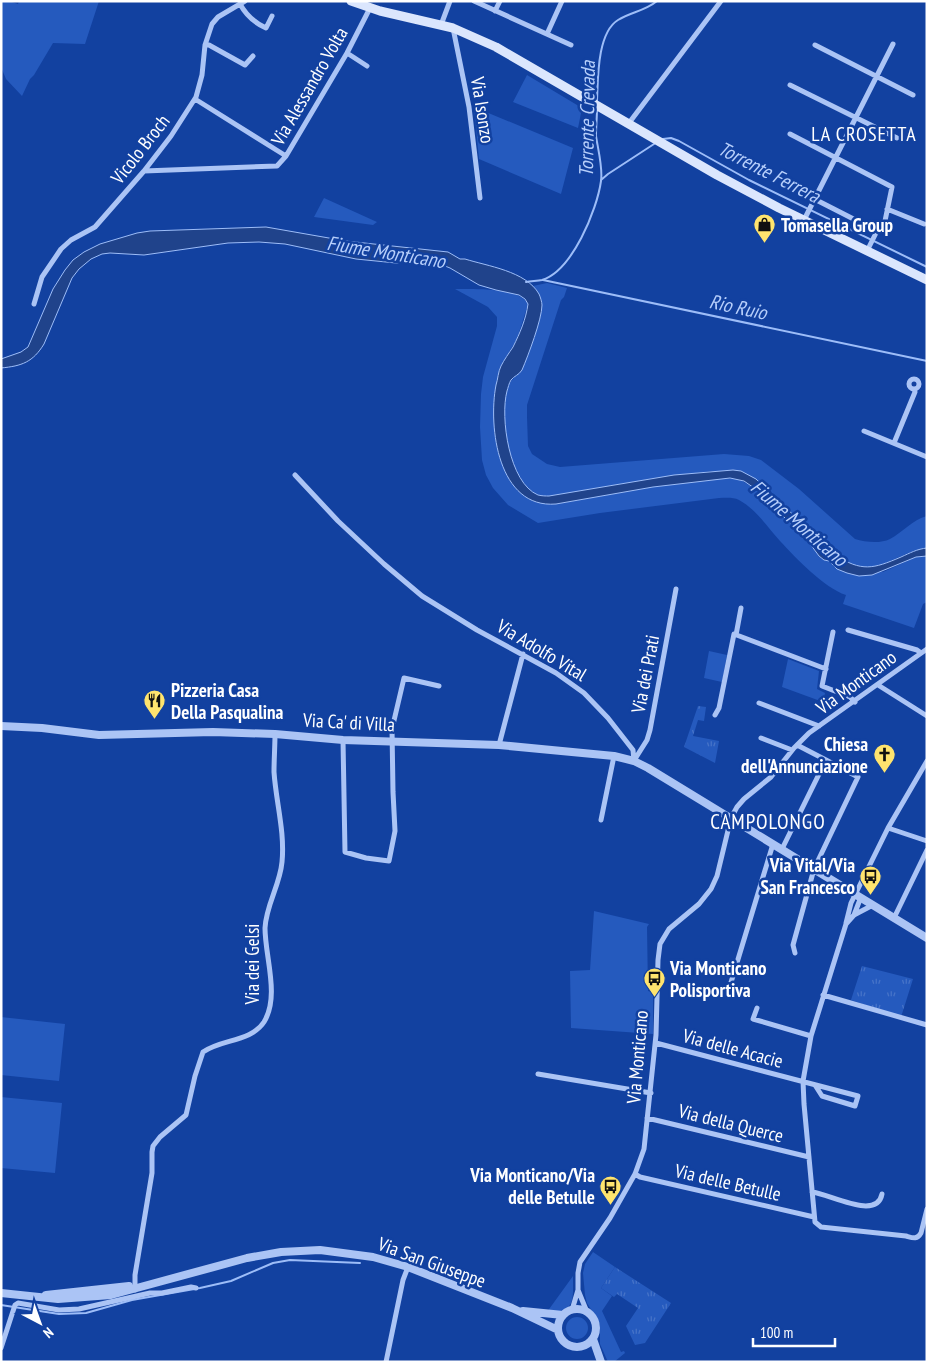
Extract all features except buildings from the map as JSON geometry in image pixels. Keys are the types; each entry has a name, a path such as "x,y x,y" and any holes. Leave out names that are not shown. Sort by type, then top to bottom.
{"main road":[{"path":"351,1 370,8 453,28 496,47 717,175 805,217 927,280"}],"street":[{"path":"441,25 450,1"},
{"path":"474,1 571,45"},
{"path":"495,11 500,1"},
{"path":"547,34 562,1"},
{"path":"629,123 721,1"},
{"path":"242,3 244,11 258,24 266,28 272,16"},
{"name":"Vicolo Broch","path":"34,304 42,277 61,249 71,240 96,227 171,136 195,99 202,75 205,45 214,20 242,3"},
{"name":"Via Alessandro Volta","path":"144,171 277,166 286,156 347,53 370,8"},
{"name":"Via Isonzo","path":"453,28 469,107 480,198"},
{"path":"805,217 893,44"},
{"path":"205,45 209,45 245,65 253,56"},
{"path":"815,45 914,95"},
{"path":"347,53 367,66"},
{"path":"790,85 897,138"},
{"path":"195,99 286,156"},
{"path":"790,134 892,187 884,223 876,233 868,249"},
{"path":"783,183 813,201 876,233"},
{"path":"887,209 924,224"},
{"path":"894,443 915,392 919,388"},
{"path":"864,431 927,456"},
{"name":"Via Adolfo Vital","path":"295,475 338,522 422,596 477,630 556,673 593,701 632,750 634,761"},
{"name":"Via dei Prati","path":"634,761 643,747 650,730 676,589"},
{"path":"715,715 719,708 741,608"},
{"name":"Via Monticano","path":"848,630 917,650 921,653"},
{"path":"833,632 822,686 850,697 855,702"},
{"path":"736,635 826,669"},
{"name":"Via Monticano","path":"572,1310 578,1290 580,1262 610,1218 635,1174 644,1149 656,1043 660,944 669,929 699,904 711,889 717,876 731,818 740,804 771,777 796,744 927,649"},
{"path":"499,745 523,654"},
{"path":"342,740 344,852 366,858 389,860 395,831 392,792 392,729 404,678 439,686"},
{"path":"878,685 927,716"},
{"path":"759,703 819,726"},
{"name":"Via Ca' di Villa","path":"1,726 42,728 99,735 213,732 275,734 342,740 499,745 614,756 634,761"},
{"name":"Via dei Gelsi","path":"134,1288 134,1275 152,1173 153,1146 186,1115 203,1052 251,1033 263,1022 269,1007 271,985 265,929 282,862 282,840 274,771 275,734"},
{"path":"761,738 792,750"},
{"path":"794,954 793,945 814,869 858,777 796,744"},
{"path":"601,820 614,756"},
{"path":"782,849 826,760"},
{"path":"634,761 927,938"},
{"path":"854,915 858,896 888,828 927,761"},
{"path":"888,828 927,841"},
{"path":"729,989 773,844"},
{"path":"894,918 927,850"},
{"path":"815,1220 803,1081 811,1036 823,995 851,903 858,896"},
{"path":"846,924 854,915 872,905"},
{"path":"823,995 927,1026"},
{"path":"757,1008 753,1019 811,1036"},
{"name":"Via delle Acacie","path":"656,1043 858,1096 855,1106 822,1096 815,1085"},
{"path":"538,1074 651,1093"},
{"name":"Via della Querce","path":"647,1118 809,1157"},
{"name":"Via delle Betulle","path":"635,1174 640,1177 815,1220 821,1227 887,1235 919,1237 927,1209"},
{"path":"812,1192 865,1207 877,1204 882,1194"},
{"name":"Via San Giuseppe","path":"1,1293 58,1300 78,1296 111,1295 247,1258 301,1250 356,1254 408,1267 512,1308 558,1330"},
{"path":"386,1362 402,1280 408,1267"},
{"path":"1,1348 14,1307 20,1303 59,1310 78,1309 150,1293 162,1293 191,1287 196,1288"},
{"name":"Via Monticano","path":"578,1290 587,1312"},
{"path":"78,1296 78,1309"},
{"name":"Via San Giuseppe","path":"512,1308 551,1315 563,1315"},
{"path":"594,1339 583,1347 577,1348 566,1344 560,1338 558,1330 559,1322 563,1315 572,1310 581,1309 587,1312 595,1321 597,1328 594,1339 600,1362"},
{"path":"539,1321 543,1316 551,1315"},
{"path":"583,1347 600,1362"}],"green space":[{"path":"1,1 18,4 19,1 99,1 85,44 53,43 30,79 22,96 6,79 1,67"},
{"path":"527,75 582,108 578,128 513,102"},
{"path":"474,107 573,148 561,194 479,159"},
{"path":"324,198 377,222 373,225 314,217"},
{"path":"547,283 567,288 561,300 527,405 528,446 532,454 547,464 560,467 724,454 749,456 761,460 799,489 855,539 872,542 886,541 917,520 927,516 927,548 913,551 874,568 854,565 835,555 756,479 711,471 650,479 553,496 541,496 532,491 519,475 510,454 504,425 504,408 509,386 525,363 542,309 539,294 533,286"},
{"path":"455,289 484,289 506,292 523,298 528,304 517,339 500,367 494,398 494,433 511,483 556,504 653,487 721,478 739,479 757,490 808,541 819,556 829,561 837,569 883,572 916,557 927,556 927,602 923,604 914,628 843,604 846,595 829,586 811,572 780,541 756,513 737,499 719,498 538,523 508,505 493,488 486,475 482,460 480,427 483,377 497,326 497,317 488,307"},
{"path":"709,651 727,655 722,682 704,678"},
{"path":"788,659 819,671 817,689 825,693 823,702 782,687"},
{"path":"698,706 706,707 704,721 698,720 693,736 719,741 715,763 684,747"},
{"path":"594,911 649,924 647,927 648,991 653,992 653,1034 571,1028 570,971 590,970"},
{"path":"862,966 913,979 901,1017 851,1000"},
{"path":"1,1017 65,1024 59,1081 1,1075"},
{"path":"1,1097 62,1103 55,1173 1,1168"},
{"path":"593,1252 615,1267 601,1288 612,1296 602,1311 621,1352 624,1351 625,1353 614,1362 608,1362 600,1344 600,1324 587,1303 585,1295 583,1273 585,1264"},
{"path":"615,1267 671,1303 645,1343 635,1345 626,1326 638,1308 617,1294 614,1297 601,1288"},
{"path":"573,1276 573,1292 568,1308 556,1312 547,1312"},
{"path":"577,1317 585,1320 588,1328 585,1336 577,1339 569,1336 566,1328 569,1320"}],"water":[{"name":"Fiume Monticano","path":"266,227 346,241 448,252 460,259 516,275 533,286 542,302 540,319 522,370 509,384 505,402 505,417 509,448 514,464 528,488 538,495 549,496 674,475 741,471 756,479 835,555 844,560 868,567 883,564 917,550 927,548 927,556 916,557 872,575 859,576 847,573 837,569 829,561 819,556 808,541 757,490 744,481 730,478 653,487 556,504 536,502 521,493 509,480 501,462 494,422 494,402 500,368 518,336 528,304 519,295 479,285 440,264 411,261 396,263 356,259 285,244 259,242 228,243 144,255 102,254 91,259 72,278 44,344 36,355 21,364 1,368 1,359 21,352 28,347 53,289 73,260 84,252 100,244 150,231"}],"waterway":[{"name":"Torrente Crevada","path":"597,101 602,46 611,26 618,20 657,1"},
{"name":"Torrente Crevada","path":"526,282 542,280 553,274 563,265 573,252 588,223 599,193 601,181 601,164 596,136 597,109"},
{"name":"Torrente Ferrera","path":"663,139 671,138 679,141 749,180 927,267"},
{"name":"Torrente Ferrera","path":"601,180 654,144"},
{"name":"Rio Ruio","path":"543,280 927,361"},
{"path":"1,1305 59,1314 86,1313 132,1300 231,1281 273,1263 290,1260 360,1263"}],"place":[{"name":"Tomasella Group","path":"765,244"},
{"name":"Pizzeria Casa Della Pasqualina","path":"155,720"},
{"name":"Chiesa dell'Annunciazione","path":"884,774"},
{"name":"Via Vital/Via San Francesco","path":"871,895"},
{"name":"Via Monticano Polisportiva","path":"654,998"},
{"name":"Via Monticano/Via delle Betulle","path":"611,1205"}],"district":[{"name":"LA CROSETTA","path":"864,134"},
{"name":"CAMPOLONGO","path":"768,822"}]}
